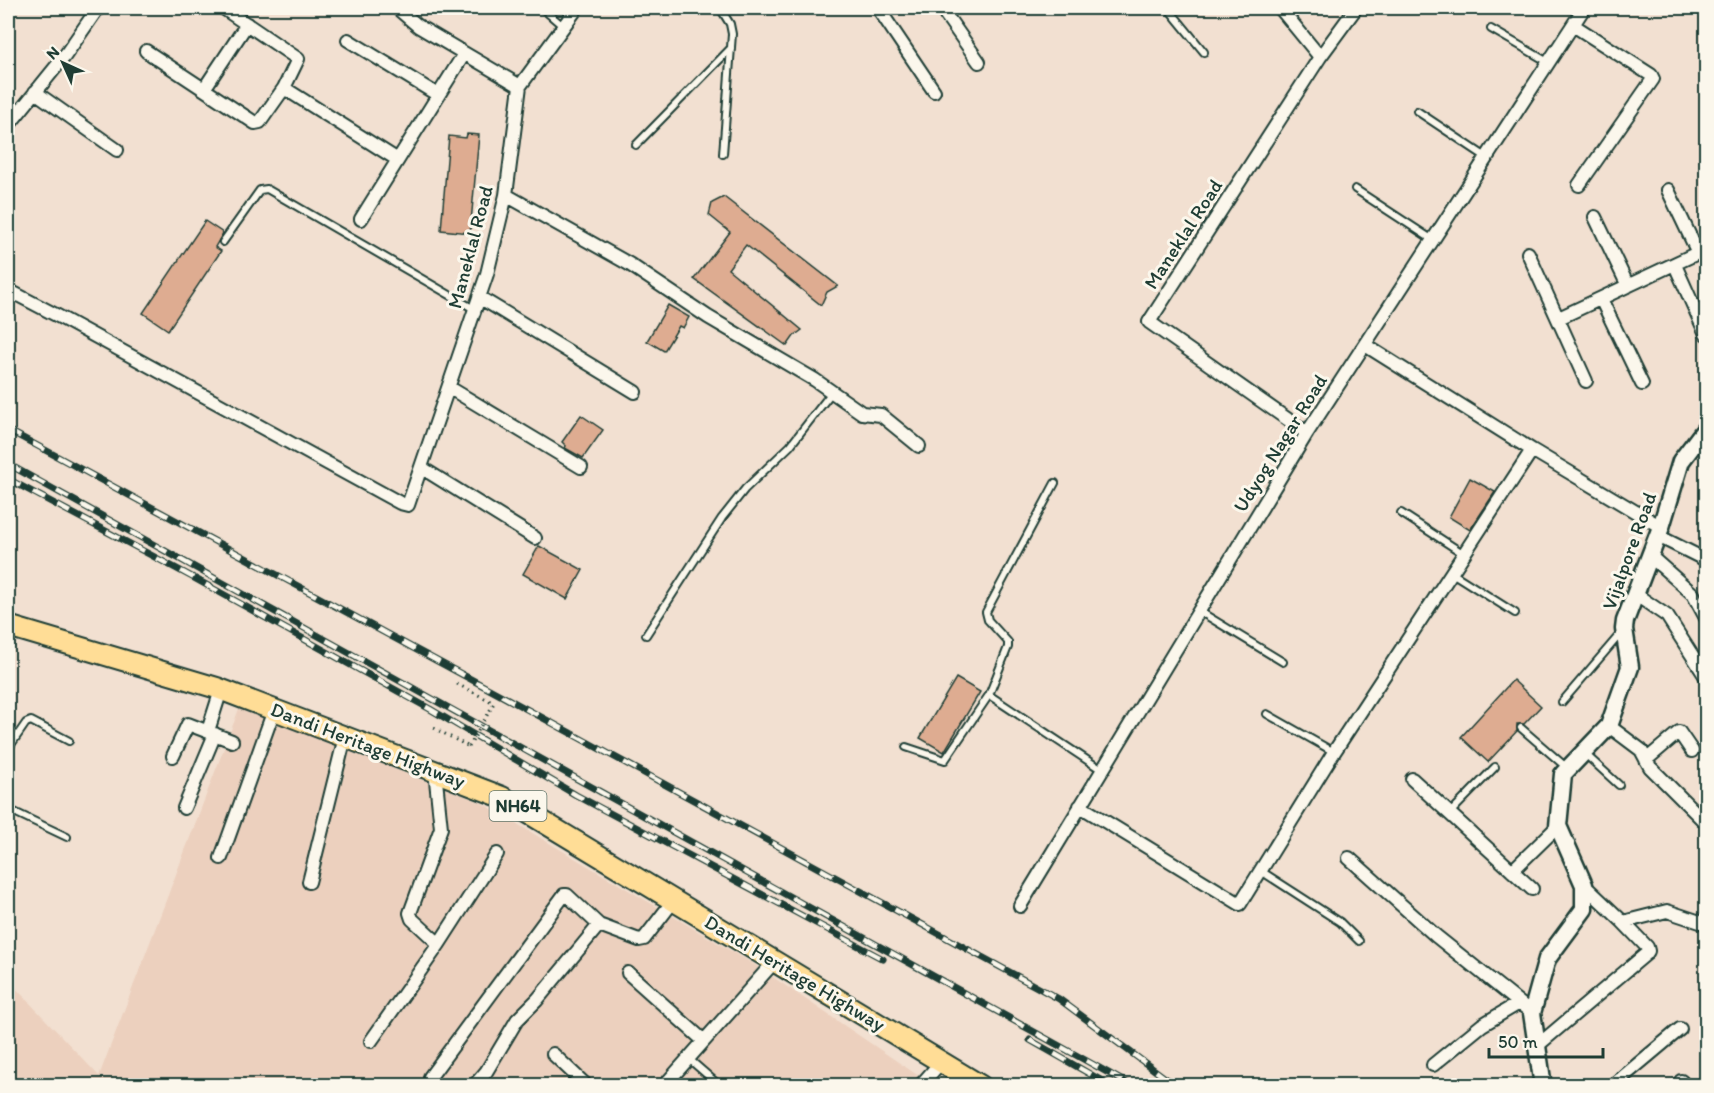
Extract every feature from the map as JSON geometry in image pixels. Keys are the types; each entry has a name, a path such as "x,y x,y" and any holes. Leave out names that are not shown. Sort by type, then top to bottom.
{"highway":[{"name":"Dandi Heritage Highway","path":"8,627 220,690 502,796 981,1086"}],"main road":[{"name":"Vijalpore Road","path":"1567,769 1609,726 1630,667 1624,629 1625,621 1660,532 1682,461 1707,428"},
{"path":"1543,1086 1537,1046 1525,1008 1547,959 1584,909 1584,885 1558,826 1563,774 1567,769"}],"street":[{"path":"8,126 64,57 98,8"},
{"path":"146,51 257,123 284,88 298,58 223,8"},
{"path":"398,8 418,27 520,86"},
{"name":"Maneklal Road","path":"8,290 400,503 408,505 450,388 487,274 506,195 520,86 577,8"},
{"path":"878,8 934,91"},
{"path":"941,8 979,62"},
{"path":"1280,8 1320,57 1356,8"},
{"name":"Udyog Nagar Road","path":"1020,906 1308,433 1584,8"},
{"path":"204,89 248,24"},
{"path":"1573,25 1653,79 1579,185"},
{"path":"348,40 438,95"},
{"path":"361,219 464,54"},
{"name":"Maneklal Road","path":"1308,433 1149,322 1320,57"},
{"path":"284,88 398,160"},
{"path":"35,92 117,150"},
{"path":"1559,318 1702,251 1668,190"},
{"path":"506,195 629,264 708,317 810,376 862,413 881,415 919,446"},
{"path":"1595,217 1628,286"},
{"path":"1528,253 1586,381"},
{"path":"1675,265 1707,334"},
{"path":"479,297 635,392"},
{"path":"1600,299 1642,384"},
{"path":"1365,345 1707,560"},
{"path":"450,388 581,467"},
{"path":"1080,806 1240,904 1334,752 1532,450"},
{"path":"422,468 535,538"},
{"path":"1650,556 1693,594 1707,618"},
{"path":"1635,594 1667,616 1707,677"},
{"path":"184,808 211,732 220,690"},
{"path":"221,858 274,710"},
{"path":"173,756 188,724 232,741"},
{"path":"1609,726 1641,750 1650,767 1704,821"},
{"path":"1646,760 1679,732 1692,751"},
{"path":"309,882 345,737"},
{"path":"435,771 441,828 410,913 412,918 439,944"},
{"path":"1412,779 1532,889"},
{"path":"1512,871 1558,826"},
{"path":"371,1041 439,944 497,854"},
{"path":"1349,858 1436,936 1525,1008 1482,1025 1433,1065"},
{"path":"1537,1046 1648,951 1647,947 1623,922 1584,885"},
{"path":"430,1077 564,894 599,925 639,940 644,939 674,900"},
{"path":"1623,922 1667,911 1707,924"},
{"path":"474,1086 486,1072 514,1023 537,1000 599,925"},
{"path":"664,1086 775,961"},
{"path":"628,973 704,1041"},
{"path":"1612,1086 1680,1029"},
{"path":"553,1054 587,1086"},
{"path":"920,1086 941,1062"}],"lane":[{"path":"542,8 564,27"},
{"path":"720,8 732,34 723,154"},
{"path":"1168,8 1204,52"},
{"path":"1491,28 1548,63"},
{"path":"636,145 731,48"},
{"path":"1417,111 1486,157"},
{"path":"223,242 260,190 267,189 475,310"},
{"path":"1355,189 1433,240"},
{"path":"646,636 722,518 745,489 790,446 832,392"},
{"path":"906,747 945,760 989,695 1008,642 988,620 986,612 1055,483"},
{"path":"1401,513 1464,554"},
{"path":"1452,573 1515,612"},
{"path":"1199,611 1283,662"},
{"path":"1562,702 1624,629"},
{"path":"989,695 1102,770"},
{"path":"1267,714 1334,752"},
{"path":"8,749 26,723 31,721 69,741"},
{"path":"1521,728 1567,769"},
{"path":"1584,752 1619,785"},
{"path":"1449,814 1495,767"},
{"path":"8,808 67,837"},
{"path":"1261,870 1340,922 1359,941"},
{"path":"688,1058 720,1086"}],"path":[{"path":"434,728 469,747 494,703 457,684"}],"shaded area":[{"path":"239,709 480,802 755,965 932,1085 8,1085 8,980 99,1076"}],"building":[{"path":"467,134 479,135 470,233 441,230 449,136 466,138"},
{"path":"724,197 838,286 827,292 821,305 746,245 728,269 802,330 787,346 694,279 730,232 709,215 712,203"},
{"path":"205,221 223,233 215,247 221,251 168,330 143,313"},
{"path":"668,305 689,317 683,328 679,326 664,351 647,341"},
{"path":"581,415 603,430 583,458 565,448 562,442"},
{"path":"1470,478 1495,492 1470,530 1449,517"},
{"path":"539,546 583,570 567,599 523,574"},
{"path":"956,678 980,692 944,752 920,738"},
{"path":"1513,680 1541,706 1524,724 1517,724 1517,731 1488,762 1461,737"}],"railway":[{"path":"8,430 1059,999 1176,1086"},
{"path":"8,464 1132,1086"},
{"path":"8,479 194,578 430,709 576,795 883,959"},
{"path":"1030,1040 1111,1086"}]}
